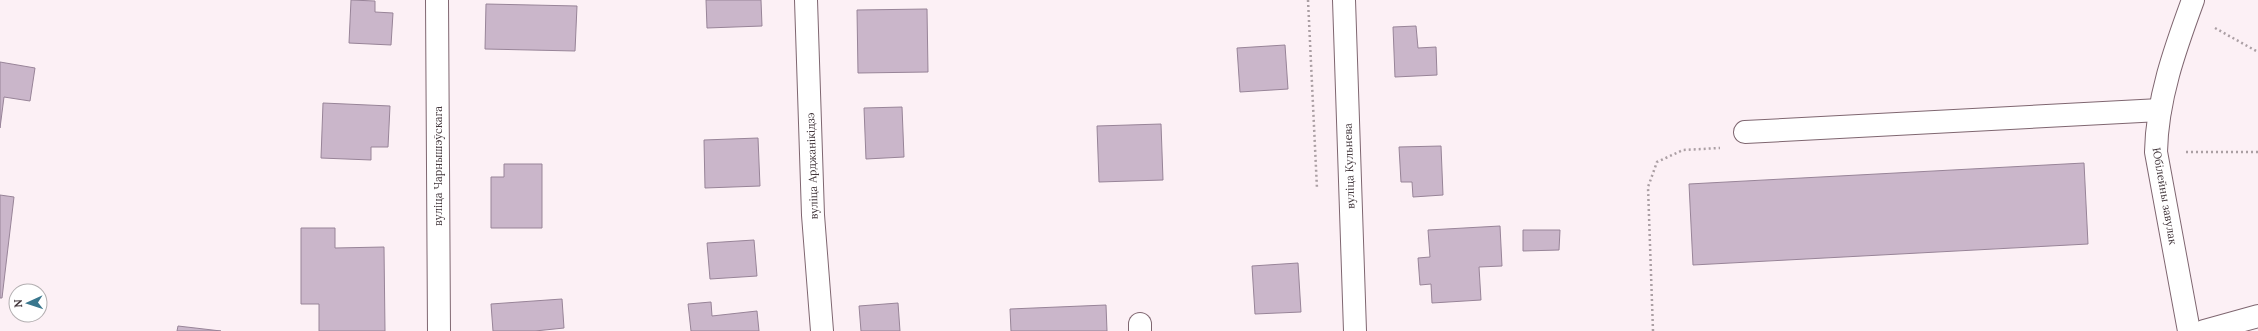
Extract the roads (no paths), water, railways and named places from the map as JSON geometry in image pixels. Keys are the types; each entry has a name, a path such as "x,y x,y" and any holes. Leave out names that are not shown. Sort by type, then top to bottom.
{"street":[{"name":"вуліца Чарнышэўскага","path":"436,0 439,331"},
{"name":"вуліца Арджанікідзэ","path":"806,0 813,215 822,331"},
{"name":"вуліца Кульнева","path":"1344,0 1355,331"},
{"name":"Юбілейны завулак","path":"2190,331 2156,152 2156,129 2171,61 2191,6"},
{"path":"1745,132 2160,110"},
{"path":"2204,331 2258,316"}]}
